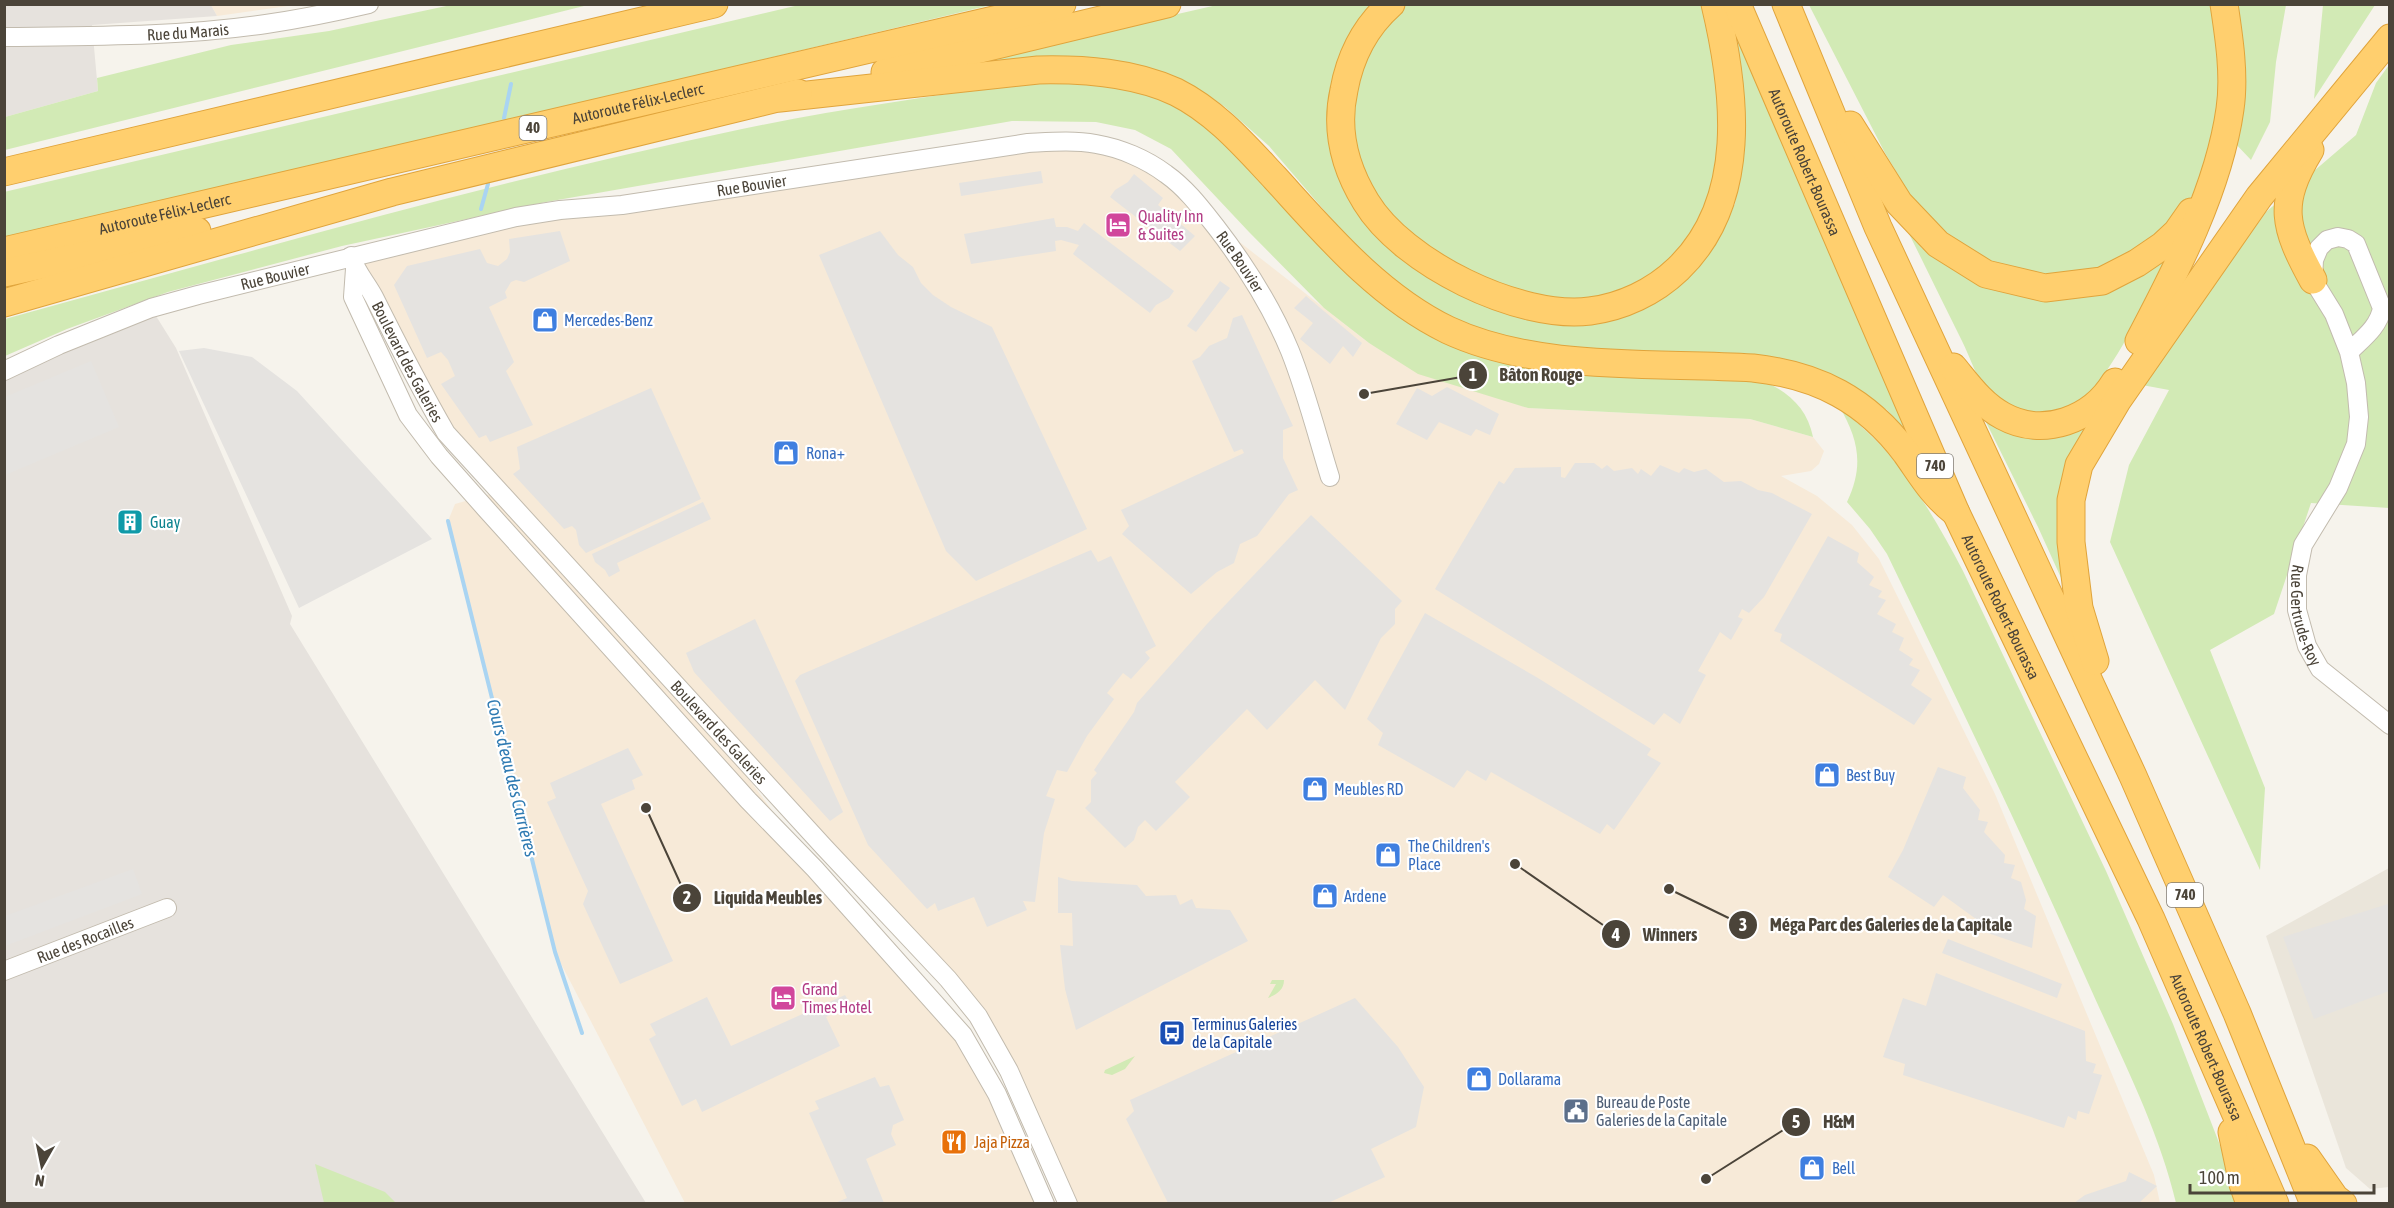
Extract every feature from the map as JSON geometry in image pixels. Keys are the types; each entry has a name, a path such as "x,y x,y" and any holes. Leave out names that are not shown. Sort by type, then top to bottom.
{"highway":[{"path":"4,172 714,4"},
{"name":"Autoroute Félix-Leclerc","path":"4,251 1062,4"},
{"path":"4,303 392,192 1167,4"},
{"path":"1391,4 1363,36 1349,65 1340,106 1342,149 1352,176 1367,204 1386,226 1412,250 1473,287 1532,308 1589,311 1619,305 1649,292 1668,279 1692,256 1709,231 1724,195 1732,128 1724,42 1715,4"},
{"name":"Autoroute Robert-Bourassa","path":"1737,4 1956,513 2151,919 2275,1203"},
{"name":"740","path":"1786,4 1812,62 1878,227 2133,776 2232,1002 2314,1203"},
{"path":"1931,340 1973,392 2002,415 2039,425 2064,422 2081,416 2097,404 2110,389 2135,349 2175,272 2194,231 2221,150 2230,108 2230,43 2224,4"},
{"path":"2133,776 2079,608 2071,542 2071,500 2079,465 2117,401 2259,197 2390,38"},
{"path":"1812,62 1899,203 1938,244 1986,274 2045,288 2102,281 2137,263 2162,246 2176,232 2208,189"},
{"path":"780,98 1038,70 1067,69 1145,81 1174,92 1216,118 1237,137 1346,254 1393,296 1449,330 1500,349 1543,358 1753,368 1784,371 1827,385 1856,402 1880,424 1904,451 1936,497 1956,513"},
{"path":"2313,279 2289,231 2287,215 2296,175 2364,69"},
{"path":"4,273 302,208 392,192"},
{"path":"2219,1072 2243,1184 2250,1203"},
{"path":"2281,1119 2335,1198 2343,1203"}],"street":[{"name":"Rue du Marais","path":"4,37 142,35 224,28 266,24 369,4"},
{"name":"Rue Bouvier","path":"4,371 59,345 151,308 353,262 516,217 561,210 622,205 1028,143 1072,141 1120,150 1167,174 1191,196 1246,267 1264,295 1290,352 1330,477"},
{"path":"2313,279 2314,260 2319,248 2327,240 2338,237 2356,244 2382,308 2375,327 2349,352"},
{"name":"Boulevard des Galeries","path":"353,262 353,297 408,415 439,456 486,509 748,800 815,868 963,1035 997,1094 1045,1203"},
{"name":"Boulevard des Galeries","path":"353,262 370,289 412,376 446,433 824,847 948,979 978,1016 1009,1071 1068,1203"},
{"name":"Rue Gertrude-Roy","path":"2313,279 2334,314 2349,352 2356,383 2358,417 2356,444 2338,488 2303,544 2297,575 2297,610 2307,646 2320,669 2390,725"},
{"name":"Rue des Rocailles","path":"4,971 167,908"}],"shaded area":[{"path":"5,5 211,5 217,16 92,25 98,91 5,117"},
{"path":"211,5 295,5 217,16"},
{"path":"1072,141 1143,160 1210,219 1369,343 1528,408 1750,419 1813,437 1824,451 1819,464 1811,471 1781,476 1817,496 1852,525 1879,559 1995,794 2154,1175 2160,1203 1068,1203 978,1016 729,752 815,869 963,1035 1045,1203 685,1203 555,952 448,521 455,504 490,494 446,433 351,256 516,217"},
{"path":"1041,171 1043,183 961,196 959,183"},
{"path":"1134,174 1163,198 1158,205 1195,236 1180,251 1110,197"},
{"path":"1054,218 1056,227 1067,227 1078,231 1084,223 1174,291 1169,298 1156,305 1150,313 1073,254 1079,245 1061,240 1055,241 1056,251 971,264 964,234"},
{"path":"560,231 570,261 524,282 516,280 511,282 505,292 507,298 489,307 514,362 506,371 533,425 490,442 486,435 479,438 441,384 455,376 448,360 441,352 427,358 394,285 407,266 480,249 487,263 498,266 507,259 510,252 509,239"},
{"path":"880,231 898,255 913,267 921,283 933,295 951,307 992,327 1087,529 976,581 946,551 819,255"},
{"path":"1220,281 1230,288 1196,332 1187,326"},
{"path":"1306,296 1362,343 1353,357 1343,346 1330,364 1300,339 1313,323 1294,308"},
{"path":"151,308 176,348 292,616 290,624 646,1203 5,1204 5,371"},
{"path":"1242,315 1293,426 1283,430 1283,458 1298,490 1289,494 1257,536 1240,544 1234,563 1217,572 1191,594 1122,534 1129,526 1121,510 1244,453 1242,449 1234,452 1192,361 1200,357 1209,346 1227,338 1233,318"},
{"path":"204,348 252,357 297,391 432,539 299,608 179,351"},
{"path":"91,361 119,427 5,475 5,397"},
{"path":"1447,387 1499,414 1490,435 1476,429 1471,436 1439,422 1427,440 1396,424 1417,388 1432,396"},
{"path":"651,388 701,499 586,553 579,545 576,530 572,526 564,529 513,474 520,469 517,447"},
{"path":"1575,463 1594,463 1602,469 1607,465 1614,471 1632,468 1638,474 1641,469 1651,476 1660,465 1679,473 1684,468 1694,472 1706,469 1724,482 1741,481 1758,490 1772,493 1812,514 1764,597 1749,613 1742,609 1738,617 1743,619 1731,640 1720,632 1698,671 1706,675 1680,724 1664,713 1654,725 1435,589 1499,481 1504,484 1515,468 1561,467 1561,477 1565,478"},
{"path":"703,502 711,519 617,563 620,571 609,577 605,570 595,562 592,554"},
{"path":"1311,515 1402,601 1395,609 1395,624 1381,638 1345,710 1315,680 1267,730 1247,709 1175,782 1190,797 1156,831 1145,820 1138,827 1134,840 1125,848 1085,808 1091,802 1091,780 1097,773 1094,770 1134,712 1137,703 1207,624"},
{"path":"1828,536 1859,553 1857,562 1874,577 1869,585 1882,591 1878,597 1886,600 1877,614 1896,624 1892,632 1904,638 1899,650 1913,659 1909,665 1920,670 1911,685 1932,699 1914,725 1780,641 1782,634 1774,631"},
{"path":"1091,550 1098,562 1111,556 1156,646 1145,652 1150,658 1131,679 1123,673 1107,693 1114,699 1087,736 1067,772 1057,770 1046,796 1055,799 1044,833 1035,902 1023,901 1027,910 987,927 974,897 938,911 935,903 927,909 868,845 795,681 800,675"},
{"path":"1425,613 1538,678 1651,749 1647,755 1661,763 1614,830 1607,824 1600,834 1491,772 1486,781 1467,770 1454,788 1378,745 1383,733 1367,719"},
{"path":"755,619 843,812 830,821 694,672 686,653"},
{"path":"628,748 643,775 632,780 635,789 601,804 673,961 620,984 583,904 588,891 547,802 556,798 550,783"},
{"path":"1938,767 1966,777 1963,788 1980,810 1978,820 1988,822 1984,832 2005,855 2004,863 2015,865 2011,878 2021,882 2026,900 2024,909 2036,916 2032,948 1973,928 1976,919 1943,895 1934,907 1888,877 1903,850"},
{"path":"2389,868 2389,1187 2370,1189 2346,1168 2266,936"},
{"path":"133,869 142,894 5,946 5,916"},
{"path":"1058,877 1072,881 1137,885 1146,896 1176,895 1180,905 1192,899 1196,908 1230,910 1248,941 1076,1030 1065,989 1060,945 1073,946 1072,913 1058,913"},
{"path":"2388,904 2390,909 2389,991 2314,1019 2283,937"},
{"path":"1948,939 2062,984 2057,998 1942,953"},
{"path":"1936,973 2085,1031 2086,1061 2096,1064 2093,1073 2102,1075 2089,1114 2078,1111 2076,1120 2068,1116 2064,1128 1903,1075 1905,1064 1883,1057 1903,998 1926,1006"},
{"path":"845,995 851,1005 826,1017 840,1046 702,1112 696,1099 682,1106 649,1039 656,1035 650,1024 707,997 731,1046"},
{"path":"1355,998 1398,1047 1424,1087 1416,1127 1371,1149 1385,1177 1328,1203 1168,1203 1126,1119 1134,1111 1130,1100"},
{"path":"875,1077 880,1087 889,1085 904,1120 893,1125 891,1134 896,1145 866,1159 884,1203 835,1203 847,1198 809,1113 819,1109 815,1101"},
{"path":"2129,1172 2157,1186 2139,1203 2074,1203 2085,1195 2126,1181"}],"green space":[{"path":"451,5 588,5 5,150 5,117 98,91 97,78 231,45 329,31"},
{"path":"799,5 991,5 5,241 4,192"},
{"path":"1217,5 1379,5 1336,155 1408,258 1588,320 1699,261 1735,204 1742,128 1731,16 1915,442 1887,410 1837,380 1524,348 1452,321 1394,286 1353,244 1269,146 1225,107 1171,79 924,72"},
{"path":"1405,5 1704,5 1722,118 1714,201 1683,253 1627,296 1565,304 1481,282 1400,228 1367,188 1347,116 1350,83 1392,14"},
{"path":"1809,5 2213,5 2220,74 2218,111 2208,158 2198,186 2180,215 2157,238 2098,270 2056,277 2021,273 1961,250 1915,203 1885,153"},
{"path":"2234,5 2286,5 2276,62 2270,122 2251,160 2233,141"},
{"path":"2323,5 2375,5 2314,99"},
{"path":"2389,65 2389,508 2311,503 2274,614 2210,650 2265,788 2260,870 2110,542 2129,465 2169,390 2142,385 2266,212 2356,135 2376,83"},
{"path":"1044,80 1091,83 1138,91 1168,101 1188,112 1208,125 1456,345 1756,378 1767,382 1793,400 1806,416 1813,437 1750,419 1528,408 1418,374 1369,343 1324,308 1171,149 1135,130 1096,122 1012,121 546,202 342,246 168,292 67,329 5,356 5,319 372,218 556,171 780,121"},
{"path":"1897,210 1922,248 1965,277 1993,289 2035,297 2171,252 2124,343 2089,394 2079,402 2054,411 2025,411 1999,401 1981,382"},
{"path":"1839,406 1875,439 1908,479 1963,571 2106,871 2173,1024 2235,1184 2238,1203 2176,1203 2159,1147 2138,1092 1990,769 1887,554 1847,502 1856,477 1857,453 1851,430"},
{"path":"1979,408 2089,423 2066,578 2062,580 2038,527"},
{"path":"1272,980 1284,980 1284,983 1279,991 1268,998 1276,984 1270,984"},
{"path":"1135,1056 1125,1069 1112,1075 1104,1073 1105,1070"},
{"path":"315,1164 385,1192 396,1203 324,1203"}],"waterway":[{"name":"Cours d'eau des Carrières","path":"504,118 511,84"},
{"name":"Cours d'eau des Carrières","path":"481,209 488,184"},
{"name":"Cours d'eau des Carrières","path":"448,521 555,952 582,1033"}],"place":[{"name":"Quality Inn & Suites","path":"1118,225"},
{"name":"Mercedes-Benz","path":"545,320"},
{"name":"Bâton Rouge","path":"1364,394"},
{"name":"Rona+","path":"786,453"},
{"name":"Guay","path":"130,522"},
{"name":"Best Buy","path":"1827,775"},
{"name":"Meubles RD","path":"1315,789"},
{"name":"Liquida Meubles","path":"646,808"},
{"name":"The Children's Place","path":"1388,855"},
{"name":"Winners","path":"1515,864"},
{"name":"Méga Parc des Galeries de la Capitale","path":"1669,889"},
{"name":"Ardene","path":"1325,896"},
{"name":"Grand Times Hotel","path":"783,998"},
{"name":"Terminus Galeries de la Capitale","path":"1172,1033"},
{"name":"Dollarama","path":"1479,1079"},
{"name":"Bureau de Poste Galeries de la Capitale","path":"1576,1111"},
{"name":"Jaja Pizza","path":"954,1142"},
{"name":"Bell","path":"1812,1168"},
{"name":"H&M","path":"1706,1179"}]}
